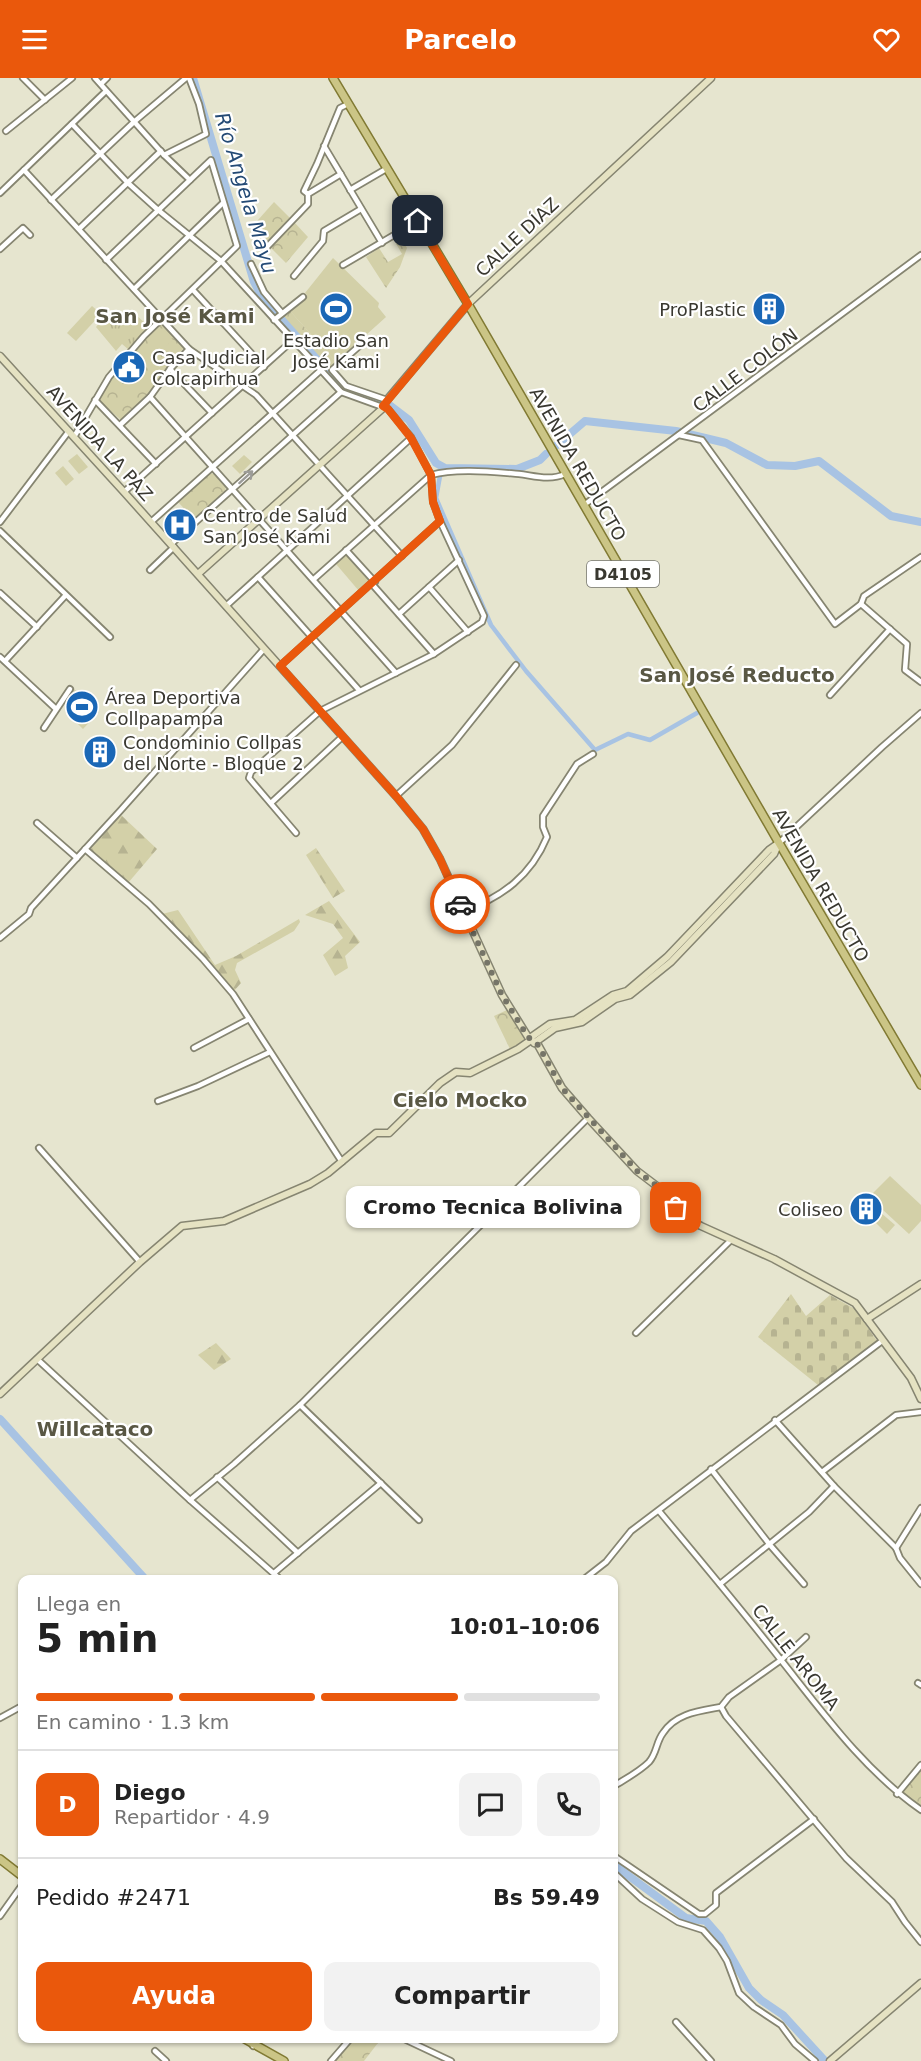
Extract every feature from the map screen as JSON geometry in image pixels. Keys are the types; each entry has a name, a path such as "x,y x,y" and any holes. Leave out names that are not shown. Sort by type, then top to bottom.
{"main road":[{"name":"AVENIDA REDUCTO","path":"333,78 468,304 921,1085"},
{"path":"0,1859 18,1873"},
{"path":"249,2043 284,2061"}],"street":[{"path":"23,78 45,100"},
{"path":"6,131 72,78"},
{"path":"95,78 190,180"},
{"path":"101,84 107,78"},
{"path":"51,200 135,121 187,78 199,104 206,134 163,153 79,230"},
{"name":"CALLE DÍAZ","path":"198,574 382,409 468,304 711,78"},
{"path":"0,193 106,91"},
{"path":"265,249 308,204 308,194 304,191 340,108 348,104"},
{"path":"72,124 128,183 221,261 341,392 385,403"},
{"path":"324,146 382,243"},
{"path":"0,522 71,434 109,377 162,318 237,246 211,160 106,260"},
{"path":"350,190 387,169"},
{"path":"24,170 189,349 256,395 402,556"},
{"path":"308,194 341,174"},
{"path":"134,289 223,203"},
{"path":"294,276 323,241 324,231 361,209"},
{"path":"344,265 418,221"},
{"path":"0,249 23,228 30,235"},
{"name":"CALLE COLÓN","path":"584,505 921,255"},
{"path":"251,264 264,292 282,313"},
{"path":"193,290 264,366"},
{"path":"274,320 296,305 303,297"},
{"path":"124,492 293,340"},
{"path":"296,833 249,778 251,772 320,711 434,654 482,622 484,616 440,521 433,502 431,475 411,438 385,403 346,386 332,370 366,340"},
{"path":"120,425 150,397 170,369 189,349"},
{"name":"AVENIDA LA PAZ","path":"0,356 198,574 423,829 440,859 502,995 532,1040 538,1045 562,1088 588,1118 637,1171 662,1190 685,1217 774,1259 855,1303 910,1378 921,1398"},
{"path":"170,369 212,413"},
{"path":"151,522 321,370"},
{"path":"150,570 231,490 341,392"},
{"path":"150,397 396,672"},
{"path":"95,400 156,464"},
{"path":"679,435 702,441 835,624 861,604 864,596 921,557"},
{"path":"226,606 411,438"},
{"path":"314,579 431,475 443,471 519,474 544,478 565,474"},
{"path":"280,666 440,521"},
{"path":"0,531 110,637"},
{"path":"346,550 434,654"},
{"path":"399,614 459,560"},
{"path":"258,577 359,690"},
{"path":"429,587 468,632"},
{"path":"0,593 37,627"},
{"path":"5,661 65,596"},
{"path":"861,604 907,644 905,670 921,682"},
{"path":"830,696 890,629"},
{"path":"0,938 29,914 31,908 264,649"},
{"path":"0,657 56,709"},
{"path":"396,796 452,745 516,665"},
{"path":"44,728 70,689"},
{"path":"0,1394 140,1262 182,1226 224,1221 310,1184 342,1162 376,1133 389,1133 440,1083 456,1072 470,1073 518,1050 555,1028 582,1022 604,1003 630,995 774,854 779,843 921,713"},
{"path":"271,802 342,737"},
{"path":"464,911 482,905 504,891 535,861 547,837 543,827 543,816 577,764 593,754"},
{"path":"37,823 77,858"},
{"path":"85,849 149,904 202,958 232,994 342,1162"},
{"path":"194,1048 249,1019"},
{"path":"158,1101 198,1086 270,1052"},
{"path":"190,1500 300,1405 588,1118"},
{"path":"39,1148 140,1262"},
{"path":"636,1334 731,1240"},
{"path":"867,1319 921,1284"},
{"path":"589,1575 606,1562 631,1531 882,1341"},
{"path":"37,1359 274,1574 381,1483"},
{"path":"300,1405 419,1520"},
{"path":"822,1472 896,1415 921,1412"},
{"path":"775,1420 834,1486 896,1548 900,1558 921,1584"},
{"path":"711,1469 770,1545 804,1584"},
{"path":"217,1477 298,1553"},
{"path":"720,1584 809,1512 834,1486"},
{"path":"896,1548 921,1508"},
{"name":"CALLE AROMA","path":"658,1510 826,1718 897,1794 921,1810"},
{"path":"618,1783 649,1762 657,1751 662,1734 672,1724 688,1713 722,1707 729,1697 781,1660 806,1636"},
{"path":"722,1707 726,1716 846,1858 892,1902 904,1922 921,1942"},
{"path":"0,1718 18,1708"},
{"path":"897,1794 921,1765"},
{"path":"618,1859 699,1914 705,1914 716,1905 716,1893 814,1820"},
{"path":"618,1877 642,1899 678,1922 703,1930 719,1948 740,1993 781,2025 795,2044 815,2061"},
{"path":"0,1916 18,1891"},
{"path":"830,2061 921,1983"},
{"path":"676,2022 711,2061"},
{"path":"331,2061 347,2043"},
{"path":"413,2043 451,2061"},
{"path":"155,2051 166,2061"}],"green space":[{"path":"274,202 291,219 266,245 250,229"},
{"path":"294,222 308,237 286,263 270,247"},
{"path":"400,236 407,248 400,267 386,288 366,257 379,248 388,262 402,254 394,240"},
{"path":"382,256 392,273 382,278 372,262"},
{"name":"Estadio San José Kami","path":"333,258 379,303 378,307 386,317 336,362 290,311 307,295 305,293"},
{"path":"92,306 101,314 76,341 67,333"},
{"path":"131,310 149,327 129,350 122,344 116,351 96,327 101,321"},
{"path":"290,311 336,362 329,377 277,320"},
{"path":"161,323 184,348 168,365 149,396 122,420 98,400 127,359"},
{"path":"162,328 173,340 165,347 154,336"},
{"path":"77,454 88,467 79,474 68,461"},
{"path":"244,455 252,462 240,474 232,466"},
{"path":"63,466 74,479 66,486 55,473"},
{"path":"210,473 214,474 226,487 225,491 194,519 178,502"},
{"path":"347,554 371,581 359,591 336,564"},
{"name":"Área Deportiva Collpapampa","path":"74,689 99,712 83,729 73,719 78,713 65,702"},
{"path":"121,815 157,849 128,883 89,851"},
{"path":"316,848 345,891 333,898 306,855"},
{"path":"329,901 360,942 345,956 348,968 335,976 323,955 343,938 333,924 305,915"},
{"path":"178,910 215,965 236,956 299,919 300,922 294,931 237,963 235,970 241,983 234,991 162,914"},
{"path":"507,1010 526,1040 510,1049 494,1016"},
{"path":"510,1021 519,1036 511,1040 503,1025"},
{"path":"890,1176 921,1205 921,1221 909,1234 869,1197"},
{"name":"Coliseo","path":"864,1199 877,1211 868,1220 855,1208"},
{"path":"880,1212 895,1225 887,1234 873,1220"},
{"path":"791,1294 806,1316 830,1295 855,1309 877,1341 818,1385 758,1337"},
{"path":"216,1343 231,1359 214,1370 198,1355"},
{"path":"921,1769 921,1808 903,1794 903,1790"},
{"path":"350,2043 378,2043 364,2061 334,2061"},
{"path":"355,2043 367,2049 359,2061 349,2061 345,2058"}],"waterway":[{"name":"Río Angela Mayu","path":"193,78 254,282 263,299 275,313"},
{"name":"Río Angela Mayu","path":"281,319 343,389 381,401"},
{"name":"Río Angela Mayu","path":"388,404 409,420 436,463 445,468 517,469 540,460 546,454"},
{"name":"Río Angela Mayu","path":"557,445 585,421 676,431 726,443 767,465 795,466 819,461 891,516 921,522"},
{"path":"440,476 436,498 491,625 526,671 595,750 628,734 650,740 697,713"},
{"path":"0,1419 141,1575"},
{"path":"618,1868 686,1918 706,1921 720,1937 749,1988 761,2000 783,2015 825,2061"}],"way so far":[{"path":"460,904 502,995 528,1037 538,1045 562,1088 637,1171 662,1190 676,1208"}],"place":[{"name":"Estadio San José Kami","path":"336,309"},
{"name":"ProPlastic","path":"769,309"},
{"name":"Casa Judicial Colcapirhua","path":"129,367"},
{"name":"Centro de Salud San José Kami","path":"180,525"},
{"name":"Área Deportiva Collpapampa","path":"82,707"},
{"name":"Condominio Collpas del Norte - Bloque 2","path":"100,752"},
{"name":"Cromo Tecnica Bolivina","path":"676,1208"},
{"name":"Coliseo","path":"866,1209"}],"district":[{"name":"San José Kami","path":"175,316"},
{"name":"San José Reducto","path":"737,675"},
{"name":"Cielo Mocko","path":"460,1100"},
{"name":"Willcataco","path":"95,1429"}],"route":[{"path":"418,221 468,304 383,406 411,438 431,475 433,502 440,521 280,666 423,829 440,859 460,904"}]}
